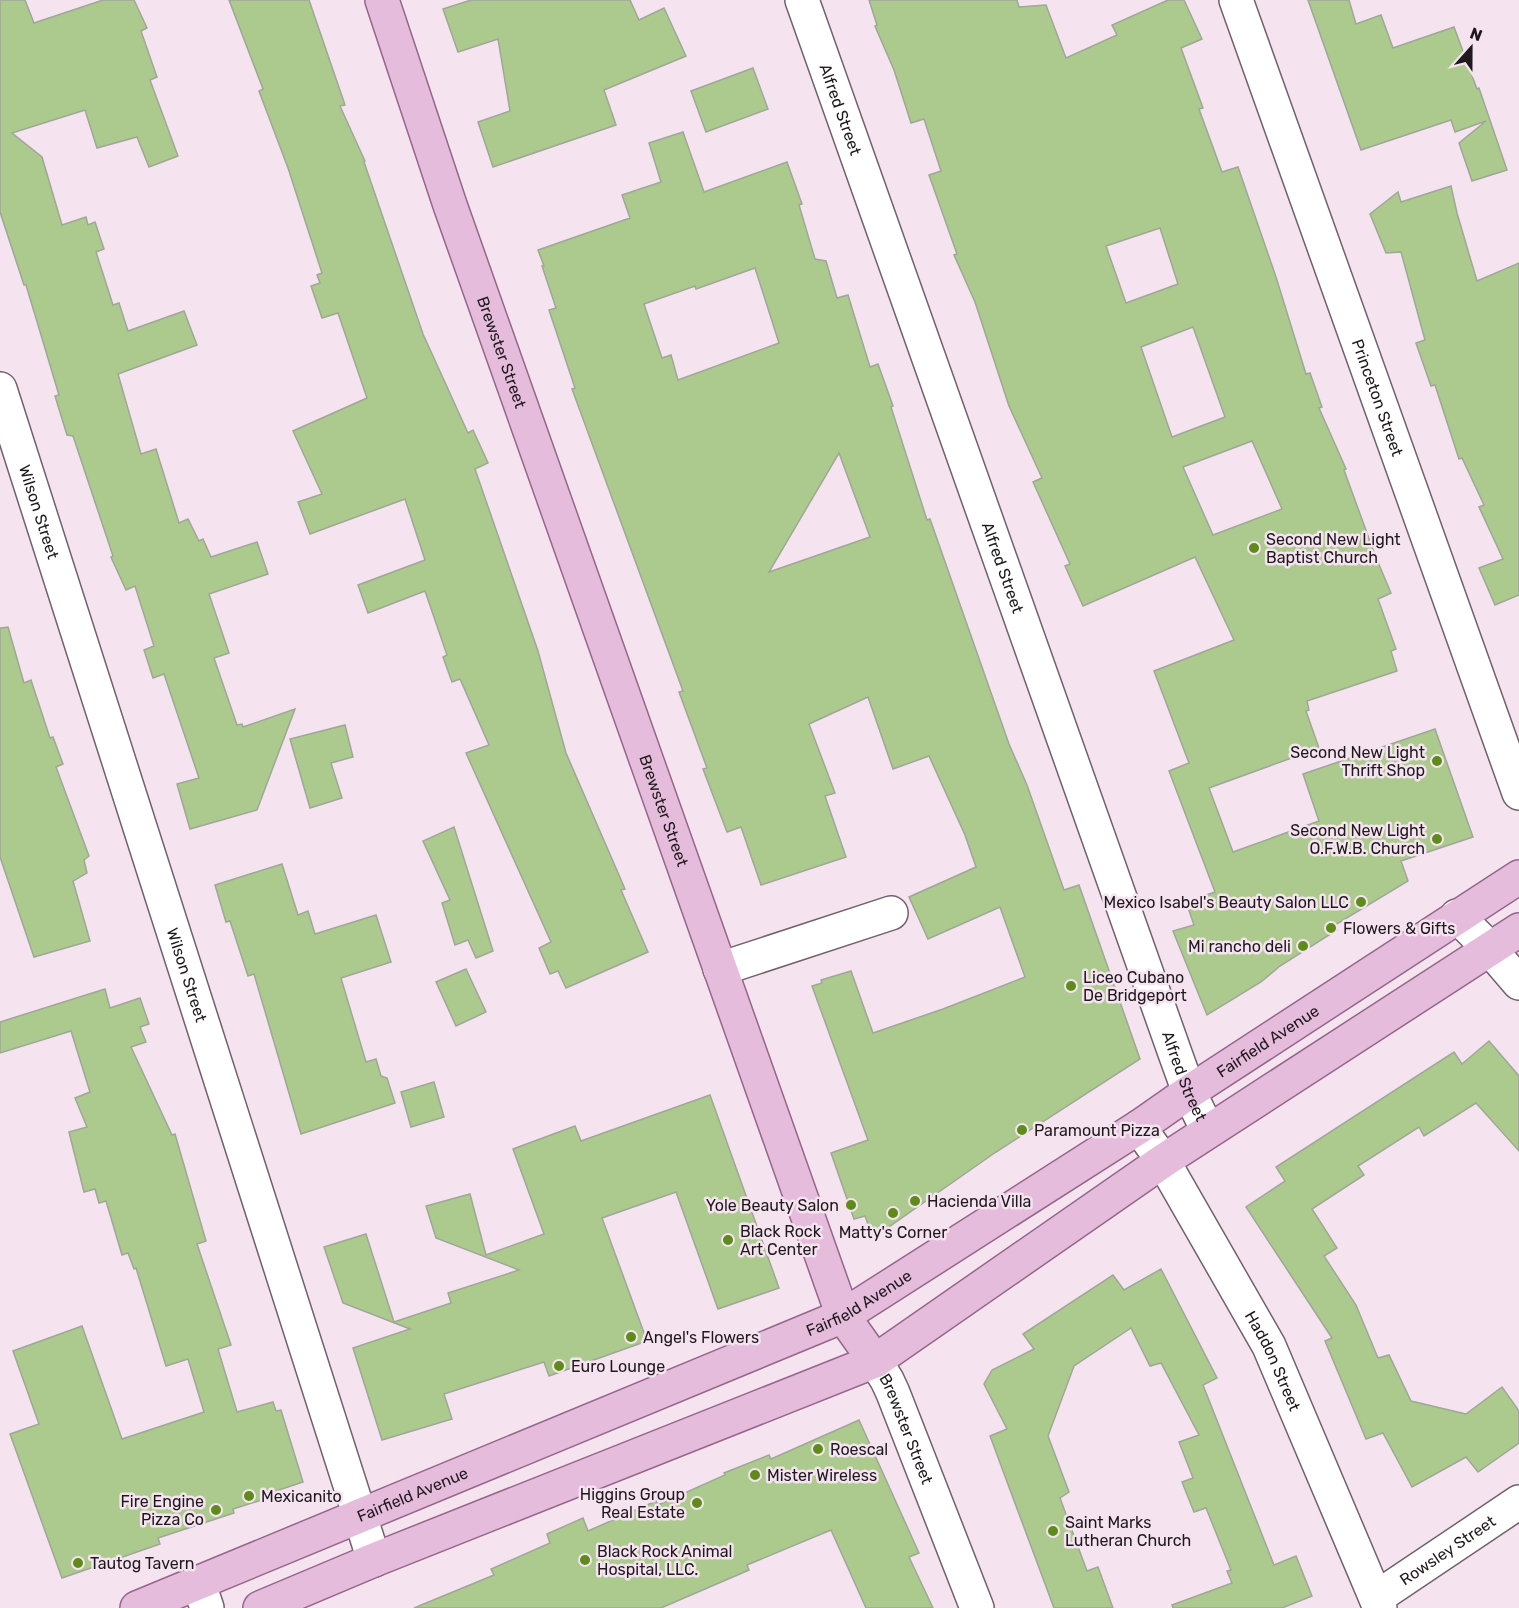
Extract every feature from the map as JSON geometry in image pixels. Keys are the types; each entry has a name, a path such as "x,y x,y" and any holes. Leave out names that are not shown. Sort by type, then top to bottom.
{"main road":[{"name":"Brewster Street","path":"382,0 450,205 843,1316 875,1361"},
{"name":"Fairfield Avenue","path":"137,1608 203,1596 359,1516 843,1316 1139,1126 1519,877"},
{"path":"260,1608 374,1560 875,1361 1162,1161 1519,930"}],"street":[{"name":"Alfred Street","path":"802,0 1189,1092 1208,1131"},
{"name":"Princeton Street","path":"1236,0 1519,794"},
{"name":"Wilson Street","path":"0,389 374,1560"},
{"path":"720,969 891,913"},
{"path":"1457,916 1519,983"},
{"name":"Haddon Street","path":"1139,1126 1162,1161 1269,1346 1378,1603"},
{"name":"Brewster Street","path":"875,1361 893,1394 977,1608"},
{"name":"Rowsley Street","path":"1378,1603 1519,1502"}],"building":[{"path":"0,0 25,0 34,23 103,0 134,0 147,28 141,31 157,77 150,80 178,156 149,167 137,137 97,148 85,110 12,133 42,157 62,225 86,217 88,225 95,222 104,249 96,252 113,305 119,303 128,331 184,311 197,345 118,374 141,454 156,449 179,523 188,519 199,541 203,539 211,557 257,542 268,574 209,594 229,653 214,658 237,725 242,724 243,727 295,709 257,810 190,829 177,784 199,778 164,674 153,678 144,650 154,646 135,586 126,590 111,557 113,556 73,436 67,435 55,396 59,395 26,285 24,285 0,212"},
{"path":"229,0 309,0 345,105 340,106 365,161 423,334 468,433 473,430 488,463 475,469 538,651 566,753 625,889 621,890 648,952 566,988 558,971 550,974 539,948 551,942 466,753 489,745 460,679 452,682 443,657 447,655 425,591 368,613 358,585 425,560 405,499 310,534 298,502 322,494 293,431 367,398 338,313 322,318 311,286 320,283 317,275 322,273 288,168 259,91 263,89"},
{"path":"471,0 630,0 639,20 664,8 686,56 604,90 616,125 493,167 478,122 510,111 498,39 458,52 443,9"},
{"path":"869,0 1017,0 1019,7 1046,5 1066,58 1117,35 1112,25 1168,0 1184,0 1202,39 1181,48 1203,108 1199,109 1222,172 1238,167 1306,374 1310,373 1322,407 1319,408 1346,469 1344,470 1391,593 1378,599 1396,649 1391,651 1397,671 1307,701 1309,710 1306,711 1319,748 1209,788 1233,852 1319,821 1303,774 1435,729 1473,837 1401,861 1408,881 1335,925 1337,930 1280,966 1261,982 1207,1015 1173,931 1194,925 1186,902 1215,892 1169,771 1189,763 1154,671 1234,640 1195,557 1083,606 1065,566 1070,564 1033,482 1042,478 1009,406 975,302 954,255 957,254 929,175 941,171 924,119 911,123 894,70 875,26 877,25","holes":["1160,228 1178,284 1126,303 1106,246","1193,327 1225,417 1172,437 1141,347","1252,441 1282,509 1213,535 1183,467"]},
{"path":"1308,0 1349,0 1356,24 1381,15 1393,48 1454,27 1477,89 1479,88 1507,170 1472,181 1459,143 1486,121 1455,132 1451,120 1361,150"},
{"path":"753,68 768,109 706,132 691,91"},
{"path":"683,132 704,192 787,162 802,204 799,205 815,259 826,261 837,298 848,295 870,367 878,364 927,520 930,519 1009,744 1027,785 1064,890 1079,885 1140,1059 996,1152 873,1238 865,1216 854,1219 831,1153 868,1140 812,986 822,983 821,980 851,971 873,1033 1025,977 1000,907 928,939 909,897 976,867 965,835 929,756 893,769 868,697 809,724 835,793 825,796 846,857 761,885 741,827 727,832 703,769 707,768 679,692 683,691 572,389 575,388 549,310 556,308 538,250 630,218 622,195 661,182 649,143","holes":["755,268 779,343 678,380 671,355 662,358 644,304","839,453 870,537 769,572"]},
{"path":"1451,186 1477,281 1519,263 1519,595 1495,605 1479,568 1503,559 1479,507 1484,505 1462,458 1459,459 1435,385 1431,386 1416,343 1425,340 1401,252 1386,253 1370,214 1398,192 1401,202"},
{"path":"8,627 24,683 31,680 50,738 53,737 63,764 56,767 89,856 84,860 87,873 73,881 90,941 34,957 0,857 0,628"},
{"path":"345,725 353,757 331,763 342,798 310,808 290,739"},
{"path":"454,827 493,951 476,958 468,940 455,945 442,903 450,900 423,841"},
{"path":"282,864 298,915 308,911 315,934 376,915 391,962 341,978 366,1062 376,1059 381,1076 387,1078 395,1103 301,1134 254,974 248,976 230,921 226,922 215,885"},
{"path":"466,969 486,1012 456,1026 436,982"},
{"path":"105,989 110,1008 140,998 149,1024 140,1027 146,1042 131,1047 172,1135 175,1134 206,1241 197,1244 231,1345 218,1349 237,1412 273,1402 276,1411 281,1410 303,1482 264,1495 265,1499 233,1509 234,1513 158,1538 160,1544 62,1578 10,1434 39,1424 13,1351 82,1326 122,1439 204,1412 188,1359 166,1366 136,1268 134,1269 128,1253 122,1255 106,1201 99,1203 95,1189 84,1192 69,1132 87,1127 75,1098 90,1092 71,1031 0,1053 0,1022"},
{"path":"1489,1041 1519,1076 1519,1151 1476,1103 1424,1136 1419,1127 1358,1166 1364,1175 1312,1209 1337,1248 1324,1256 1356,1305 1378,1358 1389,1355 1411,1401 1466,1414 1502,1387 1519,1411 1519,1443 1478,1472 1466,1457 1412,1487 1383,1433 1366,1439 1325,1341 1332,1338 1246,1207 1285,1181 1276,1167 1454,1052 1462,1064"},
{"path":"434,1082 444,1117 411,1127 401,1092"},
{"path":"710,1095 779,1288 718,1309 676,1192 602,1218 647,1341 549,1376 544,1362 444,1394 452,1419 382,1440 353,1348 410,1329 343,1303 324,1247 366,1234 394,1322 451,1303 448,1293 519,1270 436,1238 426,1206 470,1194 486,1255 544,1234 513,1149 575,1126 581,1141"},
{"path":"1161,1269 1217,1378 1203,1385 1274,1565 1296,1556 1312,1596 1282,1608 1173,1608 1172,1605 1232,1583 1227,1571 1231,1570 1206,1508 1194,1512 1182,1482 1193,1478 1179,1442 1199,1435 1161,1363 1150,1366 1131,1328 1074,1366 1048,1436 1069,1492 1060,1498 1087,1571 1098,1567 1113,1608 1054,1608 990,1436 1007,1429 984,1384 992,1370 1034,1349 1023,1334 1113,1275 1124,1290"},
{"path":"859,1420 919,1553 909,1557 933,1608 866,1608 831,1530 747,1565 749,1570 661,1608 414,1608 494,1575 491,1569 550,1543 547,1534 583,1518 588,1531 656,1501 658,1505 725,1475 724,1473 769,1455 771,1459"}],"place":[{"name":"Second New Light Baptist Church","path":"1254,548"},
{"name":"Second New Light Thrift Shop","path":"1437,761"},
{"name":"Second New Light O.F.W.B. Church","path":"1437,839"},
{"name":"Mexico Isabel's Beauty Salon LLC","path":"1361,902"},
{"name":"Flowers & Gifts","path":"1331,928"},
{"name":"Mi rancho deli","path":"1303,946"},
{"name":"Liceo Cubano De Bridgeport","path":"1071,986"},
{"name":"Paramount Pizza","path":"1022,1130"},
{"name":"Hacienda Villa","path":"915,1201"},
{"name":"Yole Beauty Salon","path":"851,1205"},
{"name":"Matty's Corner","path":"893,1213"},
{"name":"Black Rock Art Center","path":"728,1240"},
{"name":"Angel's Flowers","path":"631,1337"},
{"name":"Euro Lounge","path":"559,1366"},
{"name":"Roescal","path":"818,1449"},
{"name":"Mister Wireless","path":"755,1475"},
{"name":"Mexicanito","path":"249,1496"},
{"name":"Higgins Group Real Estate","path":"697,1503"},
{"name":"Fire Engine Pizza Co","path":"216,1510"},
{"name":"Saint Marks Lutheran Church","path":"1053,1531"},
{"name":"Black Rock Animal Hospital, LLC.","path":"585,1560"},
{"name":"Tautog Tavern","path":"78,1563"}]}
